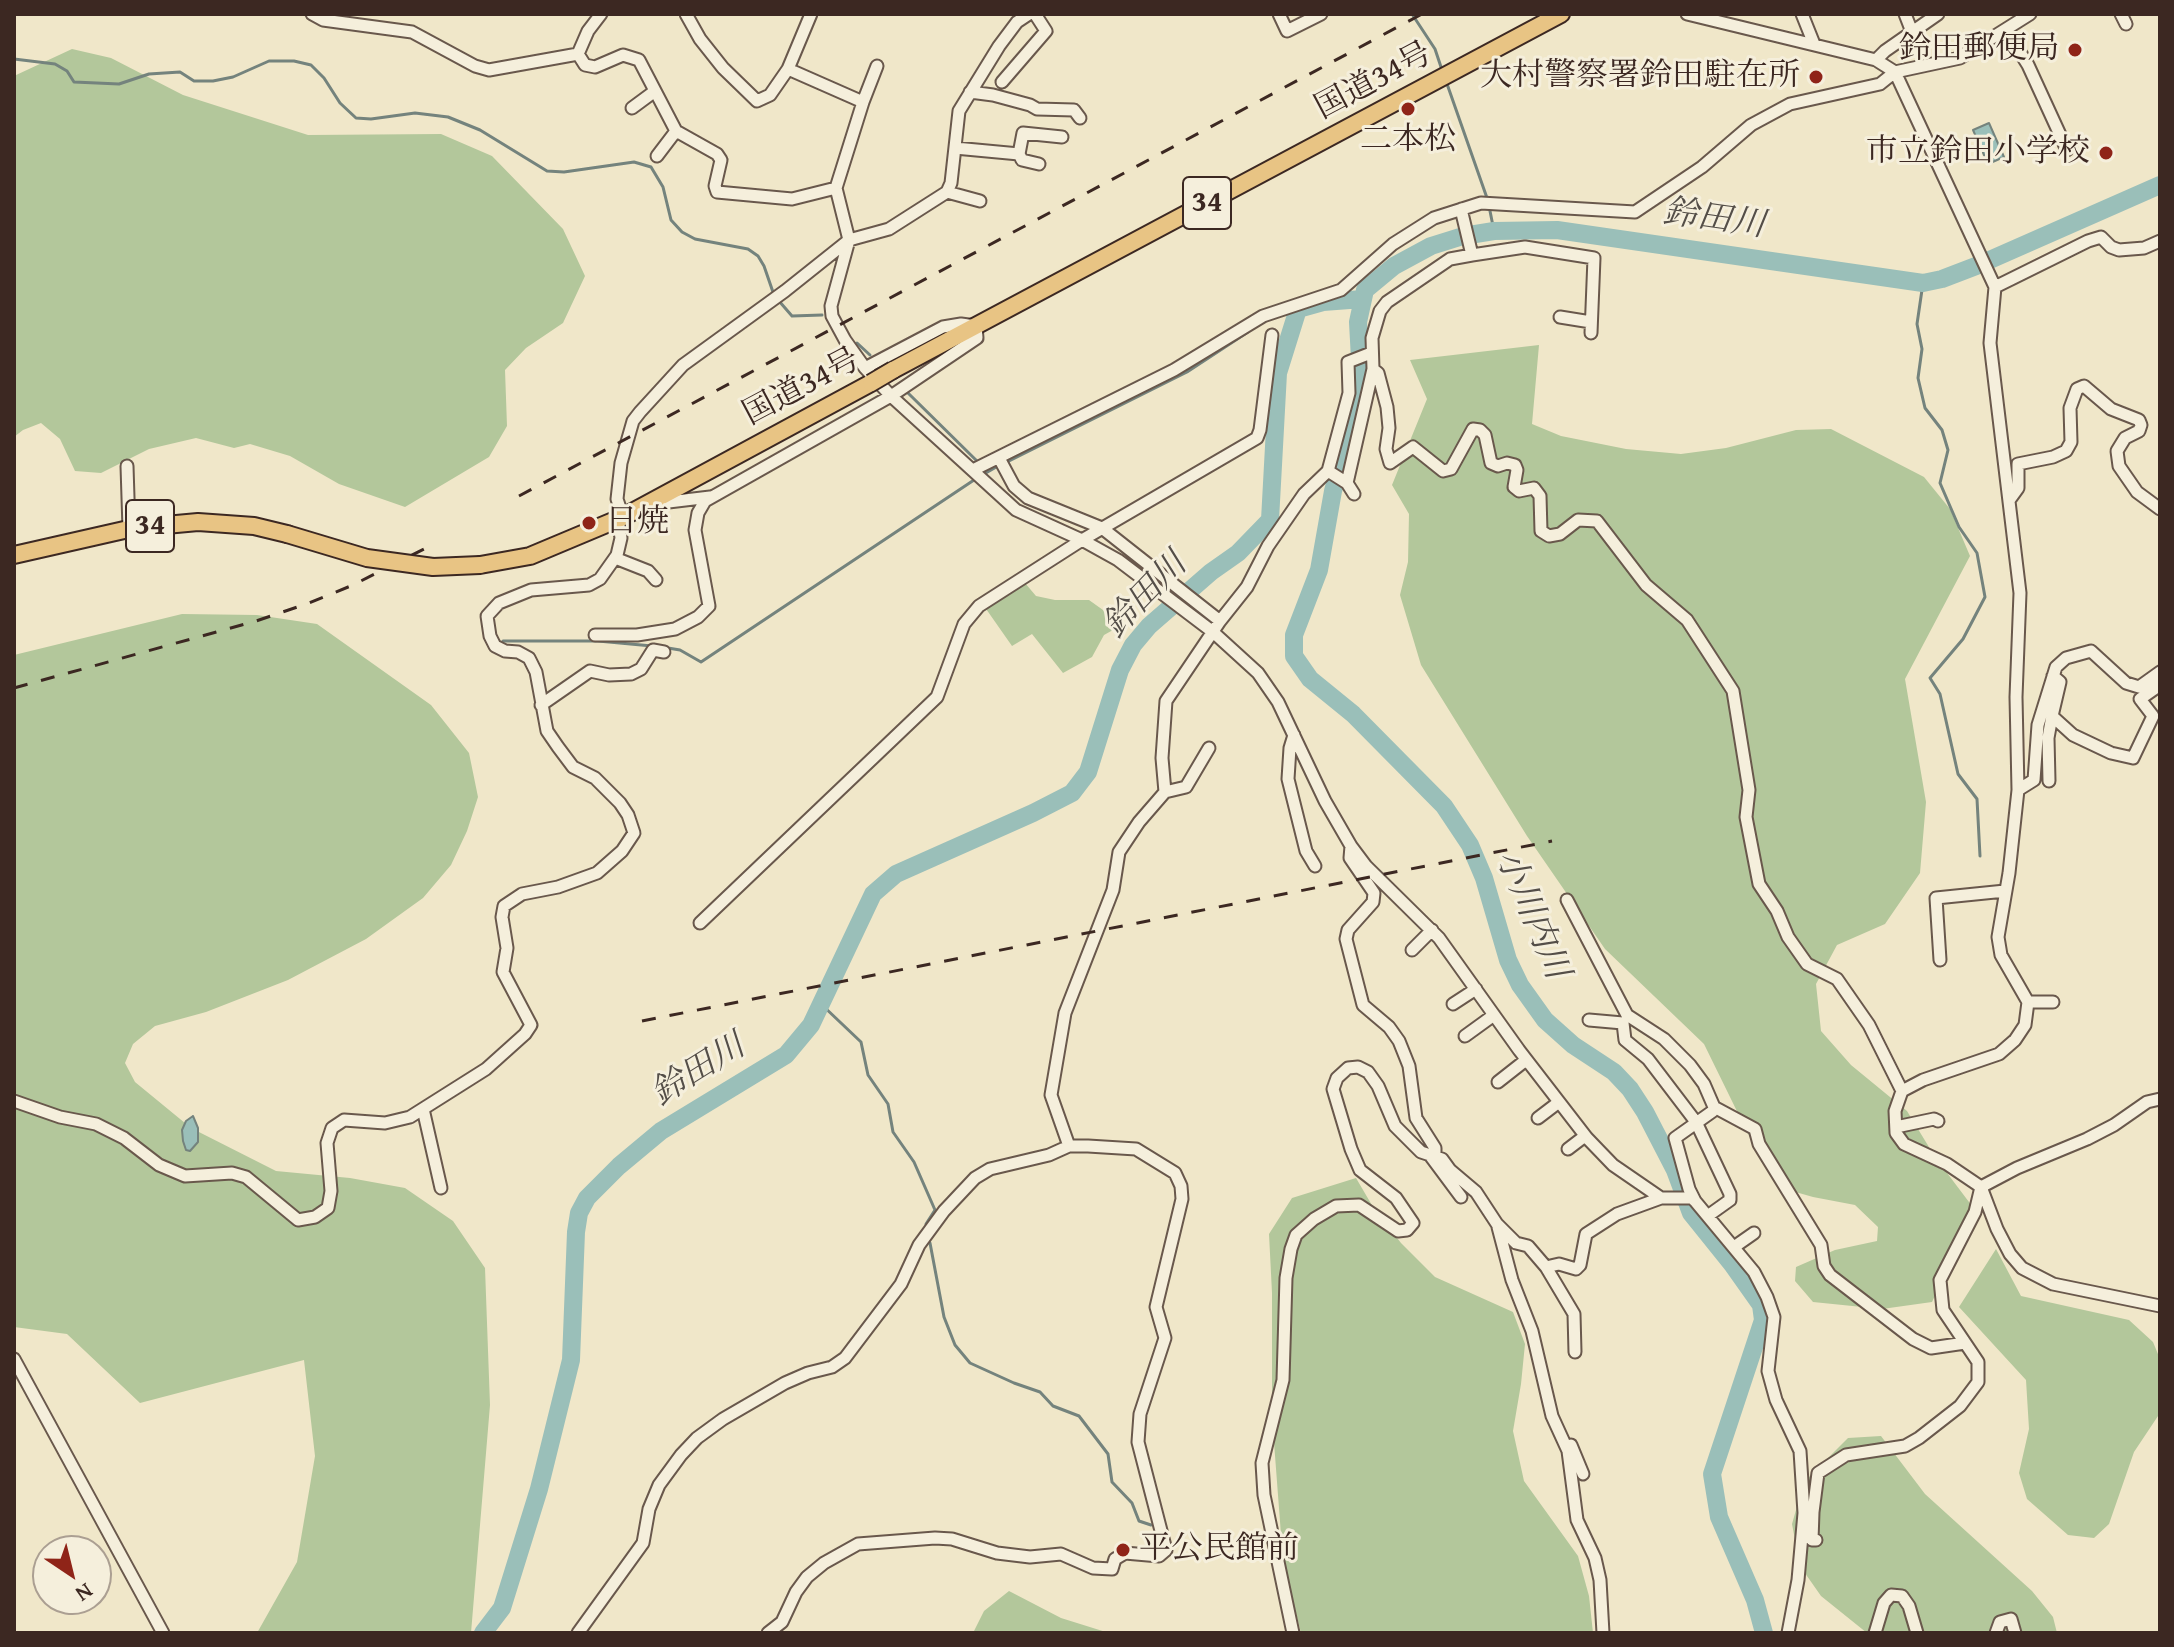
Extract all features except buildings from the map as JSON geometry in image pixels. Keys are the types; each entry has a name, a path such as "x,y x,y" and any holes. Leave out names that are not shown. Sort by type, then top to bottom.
{"highway":[{"name":"国道34号","path":"14,555 129,529 198,522 254,526 367,558 433,567 480,565 530,556 620,518 868,376 893,370 1561,14"}],"street":[{"path":"312,14 323,20 412,32 475,66 489,70 578,54"},
{"path":"578,54 588,31 601,14"},
{"path":"686,14 700,39 723,68 757,101 770,95 788,69 811,14"},
{"path":"14,1101 60,1117 96,1124 124,1138 159,1165 185,1176 232,1173 246,1177 298,1220 315,1217 328,1208 331,1191 327,1143 332,1128 344,1120 385,1123 410,1117 486,1069 525,1034 531,1025 503,972 507,948 502,917 504,906 522,894 558,887 597,873 622,851 634,833 620,803 595,778 573,767 547,731 536,672 529,658 495,646 487,616 499,603 531,590 589,585 600,579 615,558 621,538 617,499 621,463 633,421 683,365 849,240 889,229 947,192 951,183 959,111 1017,22 1032,14 1046,31 1002,82"},
{"path":"1279,14 1287,31 1321,14"},
{"path":"1687,14 1876,60 1895,72 1994,284 1990,343 2020,593 2016,697 2018,790 1998,937 2001,955 2028,1002 2025,1025 2015,1040 1999,1054 1923,1080 1902,1091 1895,1111 1896,1133 1904,1144 1947,1164 1981,1187 1997,1229 2010,1254 2022,1268 2053,1284 2160,1306"},
{"path":"1802,14 1814,44"},
{"path":"1905,14 1912,32"},
{"path":"1876,60 1938,14"},
{"path":"975,470 998,462 1174,370 1263,316 1341,290 1393,244 1434,218 1482,203 1635,212 1702,167 1751,125 1790,104 1880,84 1895,72 1960,58 2030,14"},
{"path":"2006,30 2028,65 2067,150"},
{"path":"578,54 585,65 595,67 623,55 639,60 676,131 717,154 721,160 715,186 717,192 792,199 836,188"},
{"path":"877,66 836,188 849,240 831,306 832,316 868,376 1022,513 1118,560 1213,632 1258,673 1278,702 1325,801 1366,866 1398,906 1432,930 1585,1136 1613,1165 1664,1198"},
{"path":"788,69 863,102"},
{"path":"632,108 655,91"},
{"path":"970,92 993,95 1037,109 1074,110 1080,118"},
{"path":"657,156 676,131"},
{"path":"1039,164 1022,160 1019,154 1023,133 1062,137"},
{"path":"955,148 1019,154"},
{"path":"947,192 980,201"},
{"path":"1462,211 1472,253"},
{"path":"1994,284 2101,237 2119,250 2144,248 2160,241"},
{"path":"1330,472 1351,488 1373,369 1370,353 1380,311 1387,302 1450,259 1472,253 1525,247 1594,258 1591,328 1560,317"},
{"path":"595,635 637,635 675,629 698,617 709,606 695,530 698,513 705,501 891,396 977,338 976,326 961,324 943,327 868,376"},
{"path":"700,923 937,697 964,624 979,606 1082,540 1257,438 1272,335"},
{"path":"1165,792 1162,758 1166,701 1247,587 1268,546 1304,494 1330,472 1349,393 1348,362 1370,353"},
{"path":"1373,369 1378,373 1387,407 1389,428 1386,449 1390,463 1413,447 1443,471 1451,469 1473,429 1480,430 1485,435 1491,463 1498,466 1507,463 1515,465 1514,487 1519,491 1534,488 1540,496 1541,531 1549,536 1560,534 1578,520 1597,521 1646,585 1687,620 1733,691 1749,790 1746,817 1759,884 1777,911 1788,937 1807,964 1837,979 1869,1025 1902,1091"},
{"path":"2010,499 2018,488 2018,464 2066,451 2071,442 2070,408 2077,389 2084,386 2111,409 2139,420 2139,431 2125,438 2117,451 2119,466 2137,492 2160,509"},
{"path":"998,462 1014,486 1028,498 1102,528 1220,621"},
{"path":"127,466 129,529"},
{"path":"646,504 714,496"},
{"path":"1022,513 1059,511"},
{"path":"615,558 648,571 656,580"},
{"path":"541,705 590,671 609,675 631,674 641,669 653,650 664,652"},
{"path":"2018,790 2034,780 2038,725 2056,667 2066,658 2091,651 2126,683 2139,687 2159,680"},
{"path":"2049,781 2048,738 2060,682 2053,676"},
{"path":"2052,716 2073,735 2111,753 2133,758 2153,716 2140,699 2159,680"},
{"path":"1294,735 1288,779 1306,851 1315,866"},
{"path":"1069,1146 1051,1095 1065,1013 1113,890 1119,852 1165,792 1186,787 1209,748"},
{"path":"1351,846 1350,858 1374,893 1373,902 1348,930 1346,939 1363,1005 1389,1027 1399,1041 1409,1066 1416,1118 1435,1148 1432,1154"},
{"path":"1940,960 1936,898 2005,891"},
{"path":"1567,900 1625,1019 1625,1040 1648,1059 1696,1122 1730,1194 1730,1200 1709,1215"},
{"path":"1412,950 1432,930"},
{"path":"1453,1004 1476,989"},
{"path":"2028,1002 2053,1002"},
{"path":"1465,1036 1494,1015"},
{"path":"1589,1020 1625,1019 1664,1039 1704,1084 1714,1107 1755,1129 1759,1144 1821,1245 1824,1266 1830,1275 1913,1339 1931,1348 1965,1343"},
{"path":"1498,1082 1526,1060"},
{"path":"1293,1633 1264,1495 1262,1463 1283,1380 1286,1278 1291,1249 1296,1235 1336,1206 1359,1205 1398,1231 1407,1230 1413,1223 1396,1198 1360,1170 1333,1089 1337,1078 1348,1068 1358,1067 1368,1072 1378,1086 1395,1126 1421,1152 1432,1154 1476,1192 1497,1224 1516,1243 1528,1246 1546,1267 1574,1314 1575,1352"},
{"path":"1788,1633 1818,1473 1846,1455 1905,1446 1960,1406 1978,1382 1978,1362 1943,1310 1940,1280 1975,1212 1981,1187 2017,1168 2087,1139 2147,1102 2160,1099"},
{"path":"1538,1118 1559,1102"},
{"path":"1714,1107 1713,1111 1675,1138 1694,1200 1754,1272 1767,1297 1774,1317 1768,1371 1776,1400 1800,1451 1812,1540 1816,1540"},
{"path":"423,1109 441,1188"},
{"path":"1896,1127 1934,1119 1938,1121"},
{"path":"1568,1149 1585,1136"},
{"path":"578,1633 643,1543 649,1509 659,1485 697,1438 785,1383 832,1367 845,1358 901,1284 919,1245 944,1211 975,1178 990,1169 1049,1155 1069,1146 1136,1149 1175,1173 1181,1186 1182,1199 1156,1307 1165,1338 1140,1414 1138,1442 1166,1550 1159,1556 1125,1553 1115,1559 1112,1569 1093,1568 1061,1554 1019,1556 935,1538 858,1544 824,1563 807,1577 782,1622 768,1633"},
{"path":"1432,1154 1461,1197"},
{"path":"1546,1267 1559,1264 1576,1269 1580,1265 1586,1234 1617,1214 1664,1198 1694,1200"},
{"path":"1497,1224 1512,1280 1532,1331 1552,1416 1568,1451 1577,1520 1595,1558 1600,1580 1603,1633"},
{"path":"1734,1247 1754,1233"},
{"path":"14,1359 163,1633"},
{"path":"1561,1437 1571,1445 1583,1474"},
{"path":"1875,1633 1884,1603 1891,1595 1902,1596 1909,1606 1917,1633"},
{"path":"1996,1633 2000,1622 2011,1619 2015,1633"}],"green space":[{"path":"72,49 111,58 183,95 308,135 441,134 492,156 563,229 585,276 563,323 526,348 505,370 507,426 489,457 405,507 339,484 290,456 250,444 234,448 196,438 149,449 101,473 75,471 60,439 41,423 14,437 14,76"},
{"path":"1539,345 1532,424 1561,436 1626,449 1681,454 1726,448 1796,430 1831,429 1924,477 1950,509 1970,556 1905,679 1926,802 1920,873 1885,924 1837,945 1816,984 1821,1031 1851,1065 1907,1111 1935,1157 1972,1206 1956,1251 1932,1302 1882,1309 1813,1302 1795,1281 1796,1267 1835,1250 1877,1241 1878,1227 1855,1205 1778,1187 1755,1148 1704,1044 1605,949 1527,836 1421,665 1400,595 1408,562 1409,514 1392,485 1427,399 1410,360"},
{"path":"1025,583 1036,596 1055,600 1089,600 1103,610 1112,620 1113,630 1104,635 1092,657 1063,673 1032,634 1012,646 984,606"},
{"path":"182,614 257,615 317,624 431,705 469,753 478,797 451,865 423,898 366,939 288,980 206,1012 155,1026 133,1044 125,1063 135,1082 191,1128 276,1171 350,1178 405,1188 453,1221 485,1268 490,1405 471,1633 257,1633 297,1562 315,1456 304,1360 140,1403 67,1334 14,1327 14,655"},
{"path":"1356,1178 1373,1207 1401,1243 1435,1277 1513,1312 1525,1344 1513,1431 1524,1481 1578,1556 1589,1596 1593,1633 1301,1633 1283,1561 1272,1416 1269,1234 1292,1198"},
{"path":"1996,1249 2021,1296 2129,1320 2153,1342 2160,1359 2160,1413 2134,1452 2109,1524 2094,1538 2068,1535 2027,1499 2019,1473 2029,1429 2026,1380 1959,1307"},
{"path":"1881,1436 1925,1494 2032,1591 2053,1617 2057,1633 1867,1633 1821,1596 1800,1566 1792,1524 1804,1482 1848,1438"},
{"path":"1009,1591 1061,1618 1109,1633 973,1633 984,1611"}],"water":[{"path":"1989,123 2004,157 1988,164 1973,130"},
{"path":"193,1116 198,1128 198,1142 190,1151 186,1150 182,1130 186,1121"}],"waterway":[{"path":"1412,14 1435,49 1442,70"},
{"path":"14,59 55,64 67,71 74,82 119,84 149,74 180,72 194,81 213,81 233,77 269,61 294,61 311,65 324,78 340,103 356,118 415,113 448,117 480,130 547,171 564,172 634,162 651,167 663,187 671,220 682,232 695,239 748,249 758,256 764,266 774,295"},
{"path":"1446,81 1487,198"},
{"name":"小川内川","path":"1764,1633 1755,1600 1719,1517 1712,1474 1763,1320 1761,1305 1691,1213 1675,1170 1630,1089 1614,1072 1573,1045 1545,1020 1520,985 1508,960 1484,878 1470,845 1444,806 1353,714 1310,679 1294,656 1294,635 1319,570 1333,491 1358,398 1361,378 1358,322 1365,290 1394,266 1431,246 1494,231 1557,230 1923,283 1976,266 2160,185"},
{"path":"1489,206 1494,231"},
{"path":"1923,283 1917,324 1922,349 1918,378 1925,408 1942,430 1948,450 1940,483 1959,527 1977,553 1985,597 1963,639 1930,678 1940,694 1958,774 1977,799 1980,856"},
{"name":"鈴田川","path":"483,1633 502,1608 539,1489 571,1360 576,1232 579,1213 587,1198 661,1131 786,1055 811,1025 873,894 896,874 1072,793 1088,772 1120,670 1133,645 1149,626 1211,572 1238,553 1270,520 1278,373 1298,309 1323,302 1363,299"},
{"path":"779,301 792,316 822,315"},
{"path":"1005,463 1187,372 1248,332"},
{"path":"857,343 870,355"},
{"path":"908,393 979,463"},
{"path":"984,474 998,466"},
{"path":"668,648 680,650 701,662 977,478"},
{"path":"503,641 598,641 652,646"},
{"path":"821,1004 861,1042 868,1075 888,1104 893,1132 914,1162 935,1210 926,1224"},
{"path":"930,1243 944,1317 955,1345 970,1363 1040,1392 1053,1406 1079,1416 1108,1454 1112,1482 1132,1503 1139,1521 1151,1525"}],"railway":[{"path":"519,496 1422,14"},
{"path":"14,688 256,621 309,603 353,585 430,546"},
{"path":"642,1021 1552,841"}],"place":[{"name":"鈴田郵便局","path":"2075,50"},
{"name":"大村警察署鈴田駐在所","path":"1816,77"},
{"name":"二本松","path":"1408,109"},
{"name":"市立鈴田小学校","path":"2106,153"},
{"name":"日焼","path":"589,523"},
{"name":"平公民館前","path":"1123,1550"}]}
